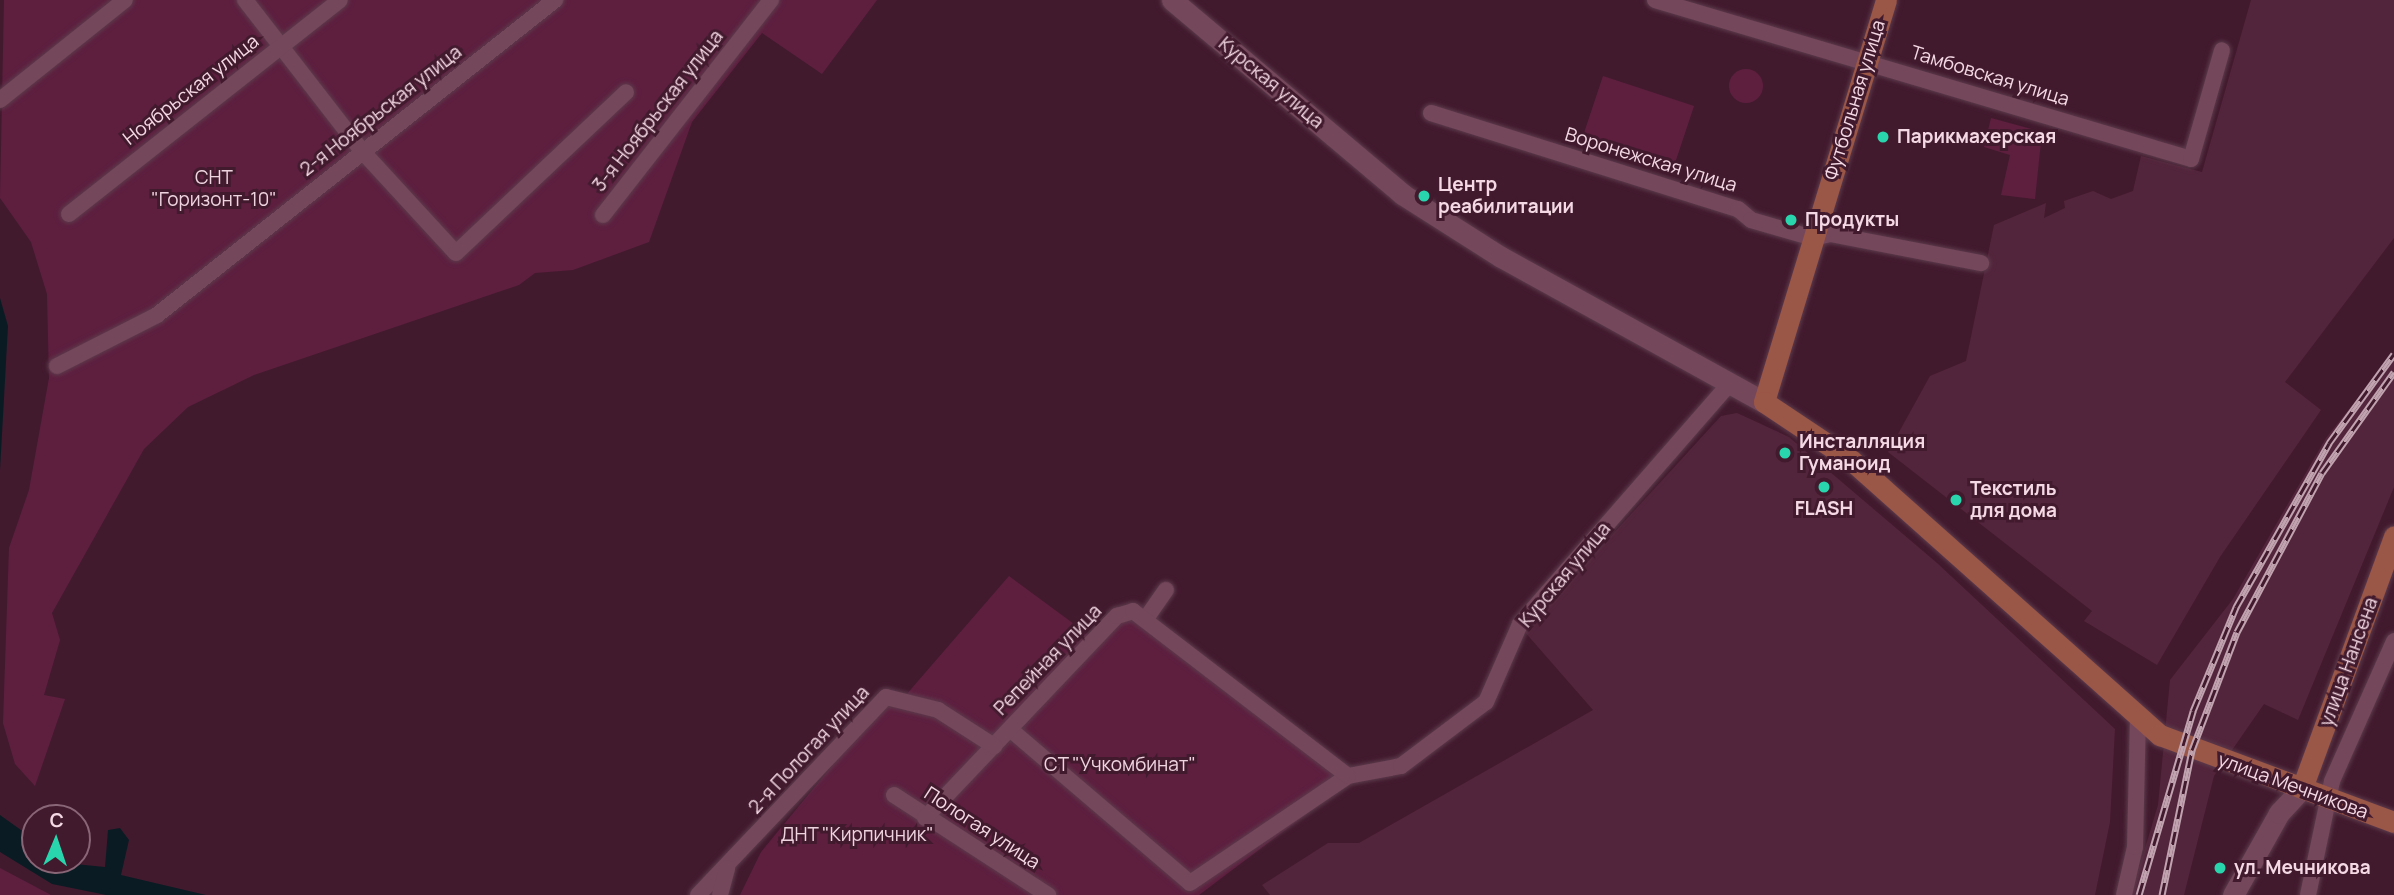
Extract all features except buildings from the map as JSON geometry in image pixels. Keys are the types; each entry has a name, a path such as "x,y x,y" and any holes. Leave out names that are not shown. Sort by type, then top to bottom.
{"main road":[{"name":"Футбольная улица","path":"1764,402 1886,0"},
{"name":"Курская улица","path":"1764,402 1810,428 1907,507 2138,718 2192,750"},
{"name":"улица Нансена","path":"2302,788 2394,536"},
{"name":"улица Мечникова","path":"2192,750 2394,822"}],"street":[{"path":"0,100 125,0"},
{"path":"245,0 363,152 448,250 467,246 523,184 626,92"},
{"name":"Ноябрьская улица","path":"69,214 340,0"},
{"name":"2-я Ноябрьская улица","path":"57,366 157,315 555,0"},
{"name":"3-я Ноябрьская улица","path":"603,215 771,0"},
{"name":"Курская улица","path":"1172,0 1402,194 1728,384 1764,402"},
{"name":"Тамбовская улица","path":"1655,0 2191,159 2222,50"},
{"name":"Воронежская улица","path":"1430,113 1738,208 1751,220 1813,238 1830,234 1981,264"},
{"name":"Курская улица","path":"1011,730 1190,883 1348,776 1401,766 1486,702 1520,624 1728,384"},
{"path":"1166,590 1147,617 1348,776"},
{"name":"Репейная улица","path":"925,818 1117,616 1133,611 1147,617"},
{"path":"2308,895 2327,798 2394,641"},
{"name":"2-я Пологая улица","path":"720,895 727,868 886,697 938,710 994,746"},
{"path":"2124,895 2135,847 2138,718"},
{"path":"2233,895 2280,813 2302,788"},
{"name":"Пологая улица","path":"894,795 925,818 1048,895"},
{"path":"698,895 727,868"}],"shaded area":[{"path":"2251,0 2394,0 2394,238 2285,382 2321,410 2220,557 2157,665 2084,621 2092,611 1888,452 1930,376 1966,361 1994,225 2046,203 2044,218 2065,208 2064,201 2093,191 2111,199 2133,191 2141,156 2202,172"},
{"path":"2394,353 2394,487 2298,720 2264,704 2214,776 2184,895 2131,895 2158,805 2170,680 2233,599 2326,438"},
{"path":"1737,413 1789,437 1937,563 2115,729 2110,822 2095,895 1270,895 1262,885 1328,843 1359,843 1593,710 1524,631 1721,416"}],"green space":[{"name":"СНТ \"Горизонт-10\"","path":"4,0 877,0 822,74 762,33 692,122 649,242 573,270 535,273 519,285 254,375 188,407 144,449 52,613 60,640 44,695 65,699 35,786 15,764 3,723 9,548 29,490 49,378 47,294 31,242 0,198"},
{"path":"1746,69 1758,74 1763,86 1758,98 1746,103 1734,98 1729,86 1734,74"},
{"path":"1603,76 1694,106 1673,169 1582,139"},
{"path":"1991,118 2042,132 2035,199 2001,195 2010,155 1984,147"},
{"name":"СТ \"Учкомбинат\"","path":"1009,576 1093,638 1129,603 1345,785 1199,895 740,895 761,852 888,698 899,703"},
{"path":"0,868 51,895 0,895"}],"water":[{"path":"0,298 8,326 0,470"},
{"path":"0,815 21,830 21,865 0,852"},
{"path":"120,828 129,840 121,875 206,895 106,895 52,884 36,874 91,874 91,866 105,867 108,830"}],"railway":[{"path":"2139,895 2193,711 2236,607 2329,443 2394,354"},
{"path":"2162,895 2192,750 2237,632 2322,473 2394,372"}],"place":[{"name":"Парикмахерская","path":"1883,137"},
{"name":"Центр реабилитации","path":"1424,196"},
{"name":"Продукты","path":"1791,220"},
{"name":"Инсталляция Гуманоид","path":"1785,453"},
{"name":"FLASH","path":"1824,487"},
{"name":"Текстиль для дома","path":"1956,500"},
{"name":"ул. Мечникова","path":"2220,868"}],"park label":[{"name":"ДНТ \"Кирпичник\"","path":"857,835"}]}
